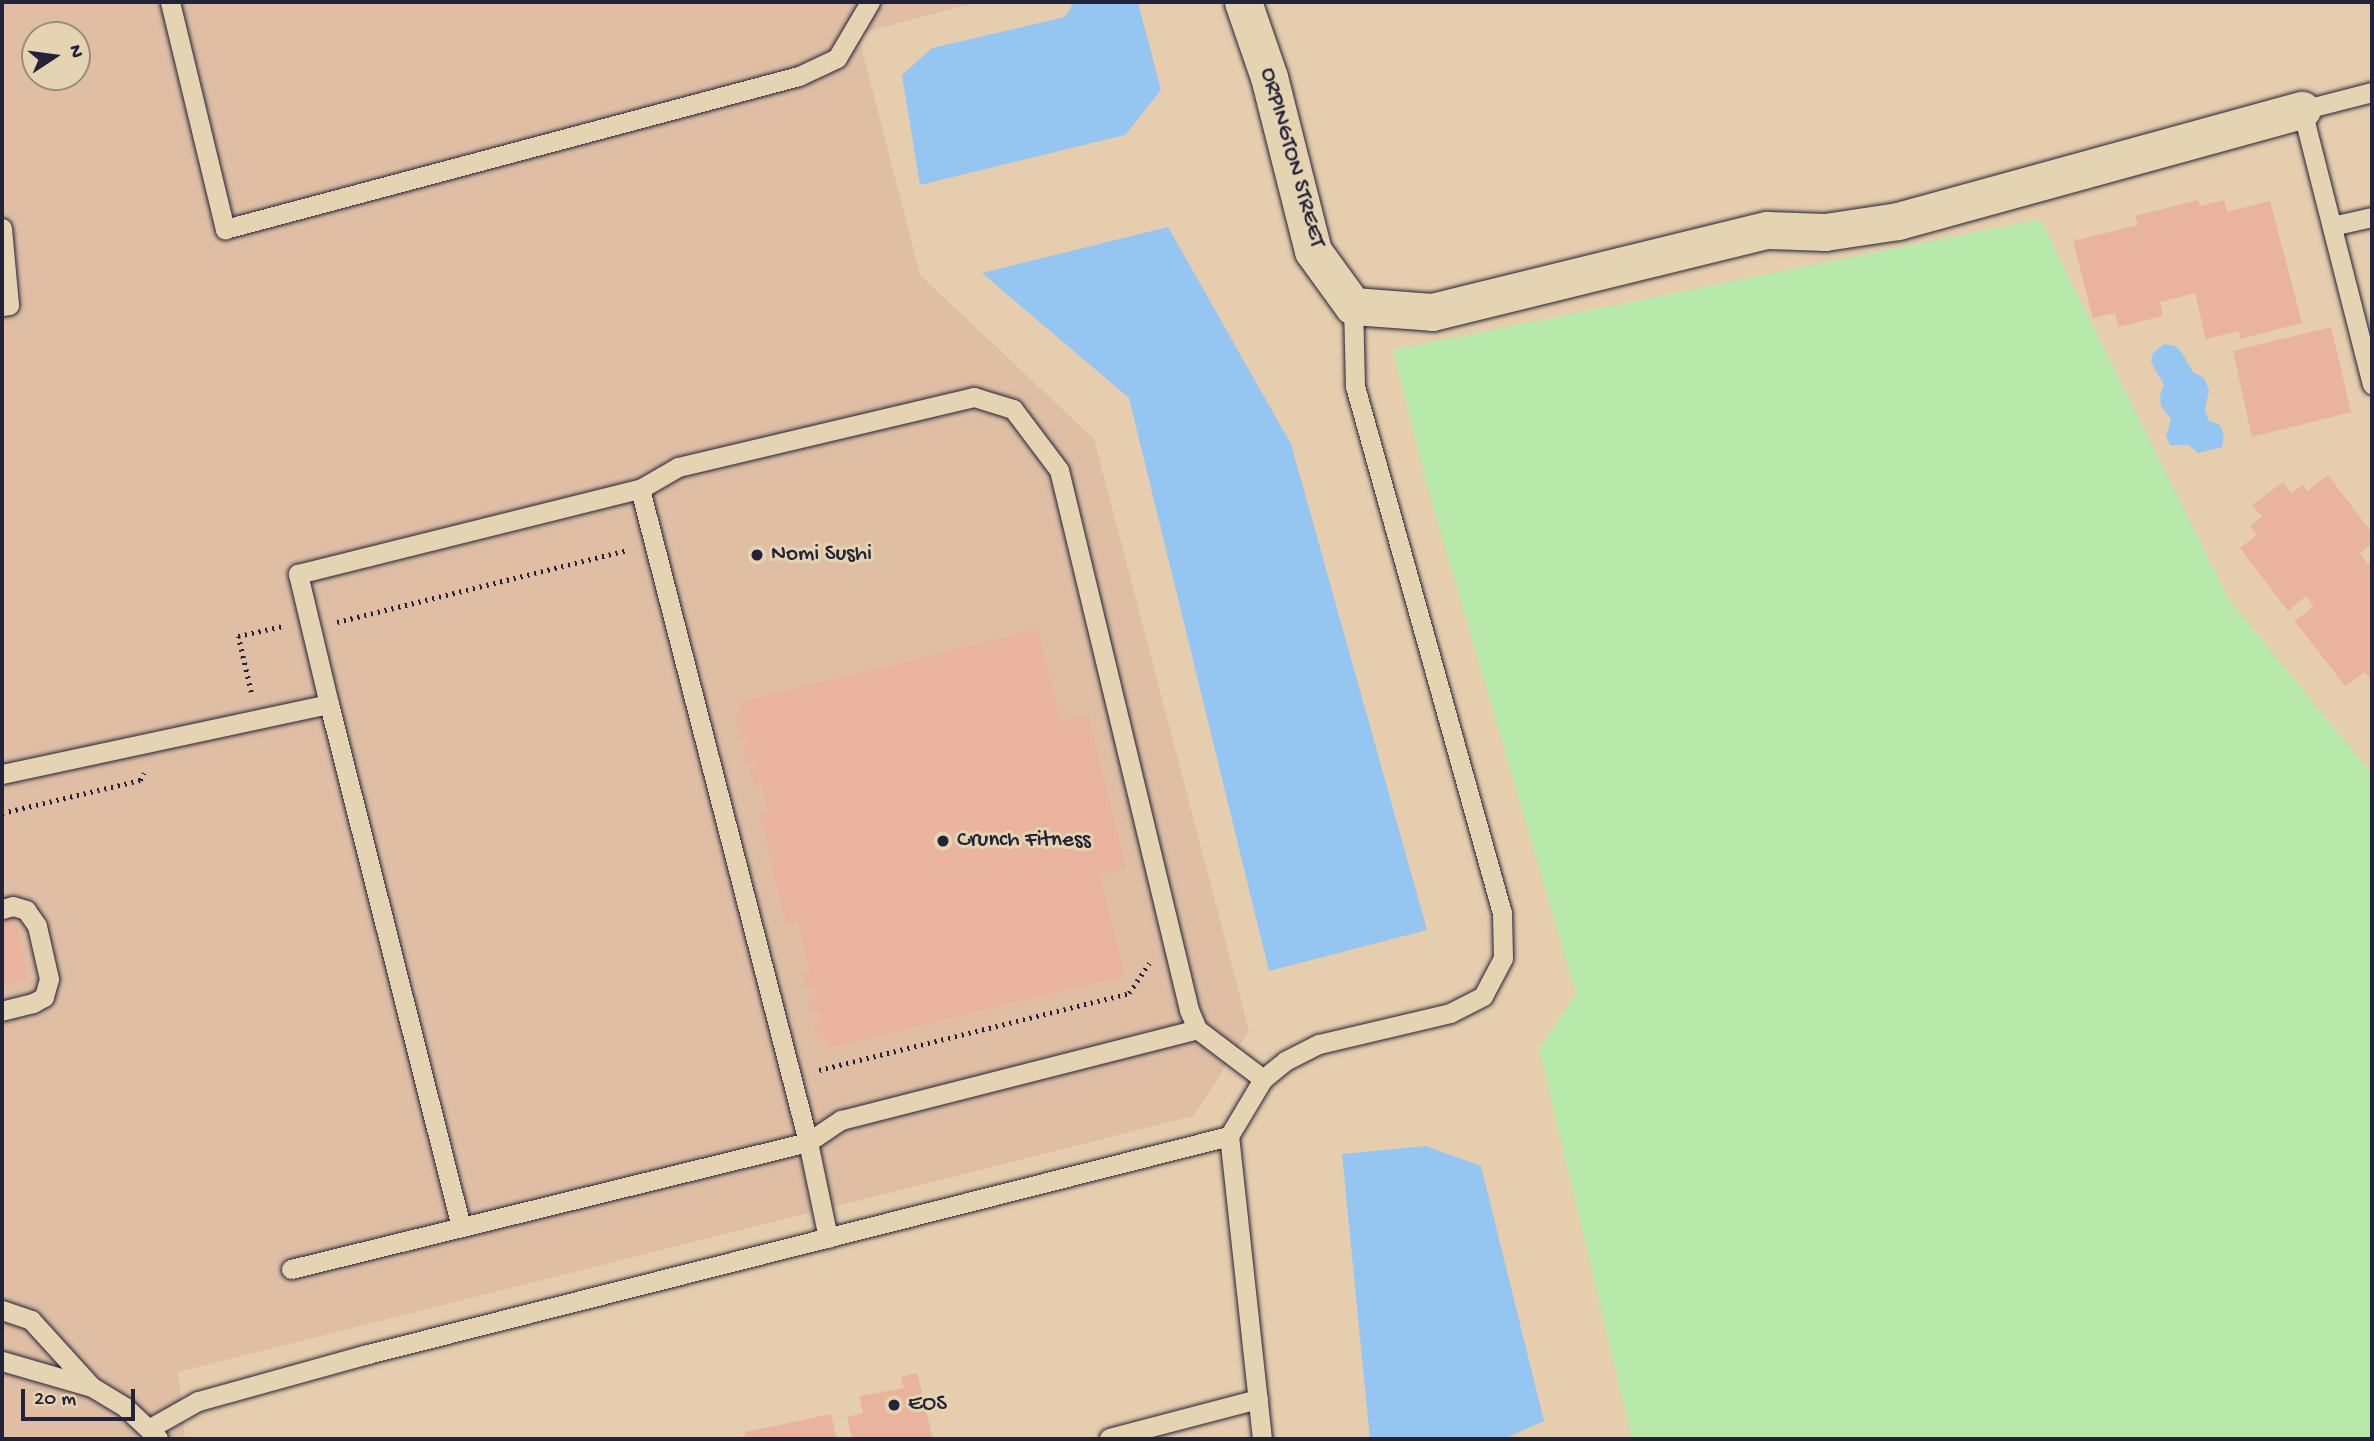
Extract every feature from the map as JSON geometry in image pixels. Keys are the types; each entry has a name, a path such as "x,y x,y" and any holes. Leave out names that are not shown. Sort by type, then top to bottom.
{"street":[{"name":"ORPINGTON STREET","path":"1244,2 1269,77 1313,251 1353,306"},
{"path":"1353,306 1432,312 1767,230 1825,232 1898,221 2302,110"}],"lane":[{"path":"170,2 225,229 799,76 837,58 870,2"},
{"path":"2372,92 2302,110 2372,384"},
{"path":"2332,226 2372,217"},
{"path":"2,228 9,304 2,306"},
{"path":"1262,1439 1229,1136 1263,1079 1285,1061 1319,1044 1450,1013 1482,996 1503,958 1502,913 1355,386 1353,306"},
{"path":"461,1227 298,574 640,489 678,467 974,397 1013,409 1059,470 1189,1010 1197,1029 1263,1079"},
{"path":"640,489 808,1142 828,1238"},
{"path":"2,774 330,704"},
{"path":"2,909 13,906 26,910 37,926 49,979 44,997 33,1003 2,1010"},
{"path":"290,1269 808,1142 841,1120 1197,1029"},
{"path":"2,1310 32,1320 92,1387 125,1408 154,1434 198,1401 365,1355 1229,1136"},
{"path":"2,1361 92,1387"},
{"path":"1109,1438 1258,1399"}],"path":[{"path":"239,696 251,692 238,636 334,622 654,544"},
{"path":"2,813 140,780 150,762 146,743"},
{"path":"815,1071 1129,993 1150,960"}],"shaded area":[{"path":"2,2 978,2 858,34 920,275 1094,439 1249,1031 1193,1116 178,1372 185,1439 2,1439"}],"green space":[{"path":"2040,219 2229,600 2372,774 2372,1439 1632,1439 1539,1049 1576,994 1427,485 1393,350"}],"water":[{"path":"1074,2 1138,2 1161,90 1125,135 920,185 902,75 932,48 1065,17"},
{"path":"1168,227 1291,444 1427,930 1269,971 1129,398 982,273"},
{"path":"2164,344 2175,346 2193,372 2204,378 2209,390 2205,410 2209,421 2219,424 2224,434 2222,447 2198,453 2189,445 2170,445 2166,436 2171,419 2161,406 2160,396 2164,385 2151,362 2153,353"},
{"path":"1426,1146 1481,1166 1544,1421 1504,1439 1370,1439 1342,1154"}],"building":[{"path":"2198,200 2200,206 2224,200 2227,212 2270,201 2302,323 2240,339 2239,331 2206,339 2195,293 2160,302 2163,316 2118,327 2115,313 2093,318 2073,241 2138,225 2135,216"},
{"path":"2331,327 2351,412 2252,437 2233,351"},
{"path":"2328,475 2372,533 2372,543 2360,553 2368,564 2372,561 2372,676 2370,678 2365,672 2345,686 2295,621 2314,606 2306,596 2288,611 2240,548 2257,535 2250,526 2262,517 2252,505 2283,482 2291,493 2303,485 2307,491"},
{"name":"Crunch Fitness","path":"1037,629 1060,720 1088,714 1126,868 1100,875 1125,976 827,1048 825,1037 818,1039 814,1022 821,1020 819,1011 812,1012 808,999 816,997 813,987 807,989 803,975 810,973 798,923 787,926 760,814 768,812 762,784 754,786 750,769 757,768 756,763 747,765 743,746 750,744 749,737 741,739 735,714 742,712 740,702"},
{"path":"14,916 28,979 2,985 2,919"},
{"name":"EOS","path":"917,1373 933,1439 852,1439 847,1417 863,1413 859,1396 904,1388 901,1377"},
{"path":"831,1414 837,1439 735,1439 745,1436 745,1432"}],"place":[{"name":"Nomi Sushi","path":"757,555"},
{"name":"Crunch Fitness","path":"943,841"},
{"name":"EOS","path":"894,1405"}]}
